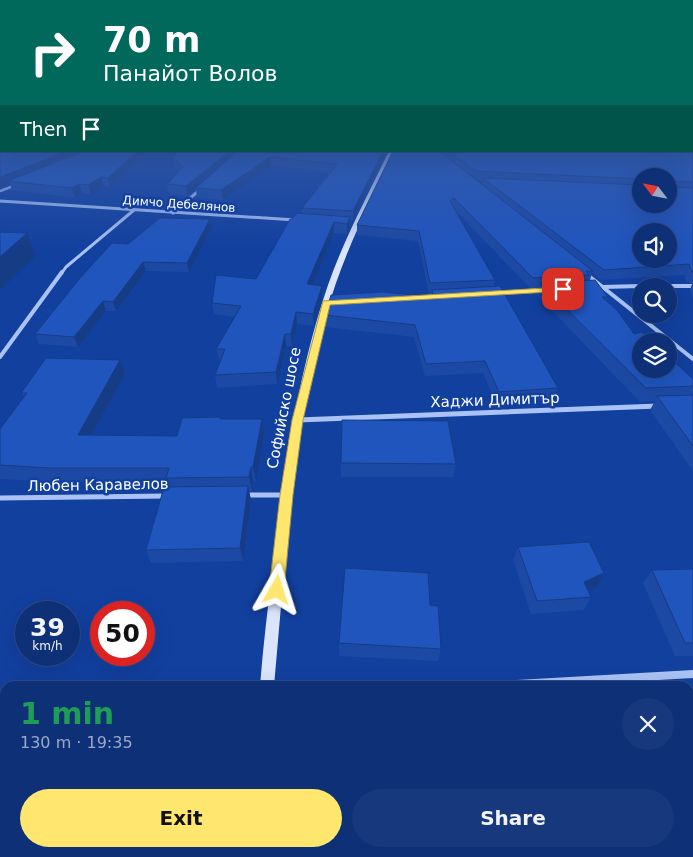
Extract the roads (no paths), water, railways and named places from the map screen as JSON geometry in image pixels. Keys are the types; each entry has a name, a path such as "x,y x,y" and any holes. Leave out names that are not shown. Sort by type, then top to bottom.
{"main road":[{"name":"Софийско шосе","path":"267,681 286,495 298,420 352,223 381,170"}],"street":[{"path":"0,191 18,184"},
{"path":"173,213 202,188"},
{"name":"Димчо Дебелянов","path":"0,201 299,220"},
{"path":"0,357 66,267 135,210"},
{"path":"580,269 693,358"},
{"path":"593,288 632,286"},
{"path":"677,286 693,286"},
{"path":"494,293 554,290"},
{"name":"Хаджи Димитър","path":"298,420 663,406"},
{"path":"237,495 286,495"},
{"name":"Любен Каравелов","path":"0,498 178,496"},
{"path":"569,681 693,674"}]}
